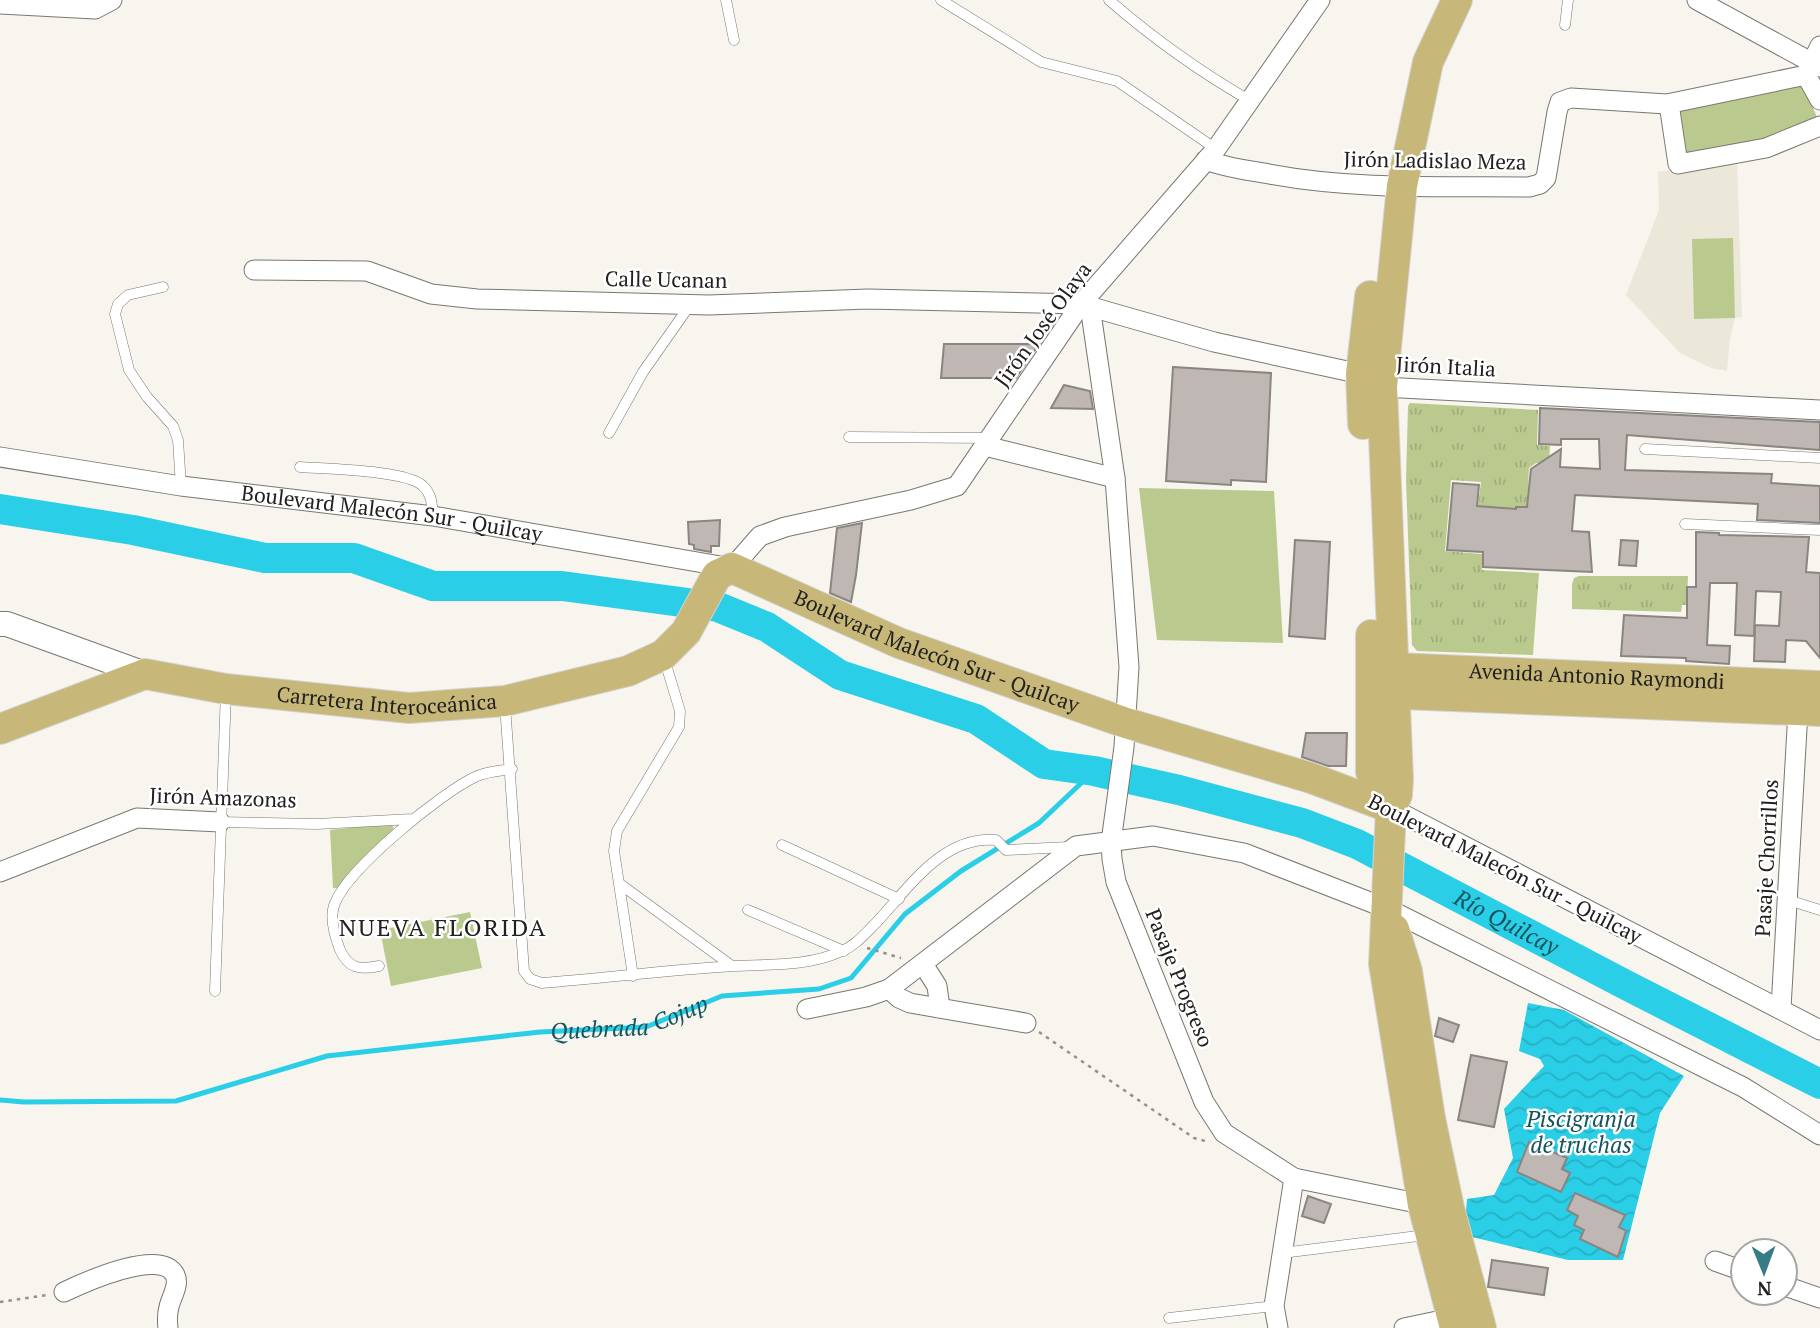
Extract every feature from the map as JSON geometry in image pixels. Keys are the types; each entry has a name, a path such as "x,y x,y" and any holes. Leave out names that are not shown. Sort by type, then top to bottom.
{"main road":[{"path":"1444,6 1412,55 1393,186 1372,381 1383,681 1371,772 1391,818 1384,964 1436,1207 1467,1322"},
{"name":"Carretera Interoceánica","path":"145,674 226,689 409,708 505,701 628,671 663,655 686,632 724,571"},
{"name":"Boulevard Malecón Sur - Quilcay","path":"724,571 1125,735 1311,778 1391,818"},
{"path":"0,729 145,674"},
{"name":"Avenida Antonio Raymondi","path":"1383,681 1820,686"},
{"name":"Avenida Antonio Raymondi","path":"1383,681 1809,711"},
{"path":"1436,1207 1431,1235 1467,1322"}],"street":[{"path":"1,2 95,9 112,0"},
{"name":"Jirón José Olaya","path":"724,571 760,536 785,527 911,500 957,486 1085,305 1211,154 1320,0"},
{"path":"1697,0 1815,63 1820,100"},
{"name":"Jirón Ladislao Meza","path":"1211,154 1222,166 1298,180 1393,186 1530,187 1540,184 1546,178 1560,102 1583,97 1669,104 1815,63"},
{"path":"1669,104 1678,164 1766,148 1820,126"},
{"name":"Calle Ucanan","path":"254,270 367,271 431,294 477,299 691,304 868,299 1085,305"},
{"name":"Jirón José Olaya","path":"1085,305 1115,478 1129,667 1125,735"},
{"name":"Jirón Italia","path":"1085,305 1214,342 1372,381 1820,410"},
{"path":"988,442 1115,478"},
{"name":"Boulevard Malecón Sur - Quilcay","path":"0,457 181,486 433,516 724,571"},
{"name":"Carretera Interoceánica","path":"0,624 7,624 145,674"},
{"name":"Pasaje Chorrillos","path":"1781,1008 1788,900 1809,711"},
{"name":"Pasaje Progreso","path":"1125,735 1113,831 1116,882 1221,1139"},
{"name":"Jirón Amazonas","path":"0,872 137,818 220,822"},
{"name":"Boulevard Malecón Sur - Quilcay","path":"1391,818 1781,1008 1820,1030"},
{"path":"807,1009 866,998 888,989 1076,846 1113,831 1244,853 1389,899 1743,1087 1820,1135"},
{"path":"923,964 937,986 940,1008"},
{"path":"888,989 909,1003 1026,1023"},
{"path":"1221,1139 1294,1178 1436,1207"},
{"path":"1278,1328 1274,1306 1294,1178"},
{"path":"1715,1261 1729,1266"},
{"path":"64,1292 90,1279 137,1266 158,1265 168,1268 175,1275 176,1284 167,1316 168,1328"},
{"path":"1799,1291 1820,1298"},
{"path":"1404,1328 1467,1322"}],"lane":[{"path":"726,0 734,40"},
{"path":"941,0 1041,62 1117,81 1211,154"},
{"path":"1109,0 1150,37 1249,100"},
{"path":"1565,26 1568,0"},
{"path":"163,287 128,295 118,304 115,314 129,370 147,397 173,426 178,440 181,486"},
{"path":"609,433 643,372 691,304"},
{"path":"849,438 988,442"},
{"path":"1645,449 1820,458"},
{"path":"300,467 397,475 422,484 431,497 433,516"},
{"path":"1685,524 1820,530"},
{"path":"633,976 614,851 617,831 679,727 680,710 663,655"},
{"path":"215,991 226,689"},
{"path":"505,701 512,769 524,971 530,979 542,983 820,960 853,945 929,865 962,843 978,838 996,840 1006,850 1076,846"},
{"path":"379,966 365,969 352,967 344,959 337,941 332,912 334,904 374,855 413,819 473,778 490,771 512,769"},
{"name":"Jirón Amazonas","path":"220,822 317,824 413,819"},
{"path":"782,845 899,898"},
{"path":"620,884 732,966"},
{"path":"1788,900 1820,910"},
{"path":"748,910 844,951"},
{"path":"1281,1254 1431,1235"},
{"path":"1169,1318 1274,1306"}],"path":[{"path":"869,949 891,956"},
{"path":"1026,1023 1194,1138 1221,1139"},
{"path":"0,1302 64,1292"}],"shaded area":[{"path":"1737,158 1742,317 1735,318 1727,371 1711,368 1680,353 1626,295 1659,210 1658,172"}],"green space":[{"path":"1803,84 1819,122 1752,147 1683,155 1674,111"},
{"path":"1733,238 1735,318 1694,319 1692,239"},
{"path":"1410,403 1538,410 1537,445 1550,446 1549,463 1536,463 1529,468 1527,507 1516,506 1515,509 1478,506 1481,482 1451,480 1445,551 1482,554 1482,570 1539,573 1533,655 1417,651 1412,645 1406,480"},
{"path":"1139,488 1274,491 1283,643 1157,640"},
{"path":"1688,576 1687,605 1682,605 1681,612 1572,609 1572,584 1574,578"},
{"path":"391,823 394,829 338,888 333,888 330,830"},
{"path":"470,912 482,968 391,986 380,930"}],"water":[{"name":"Piscigranja de truchas","path":"1528,1003 1564,1010 1684,1076 1660,1113 1623,1260 1568,1260 1464,1235 1467,1199 1494,1195 1513,1158 1504,1109 1544,1066 1540,1059 1519,1051"}],"building":[{"path":"944,344 1039,344 1016,378 941,378"},
{"path":"1173,367 1271,373 1266,482 1231,480 1231,485 1166,481"},
{"path":"1064,385 1090,391 1093,409 1051,408"},
{"path":"1540,408 1820,422 1820,450 1627,435 1625,470 1772,474 1771,483 1820,486 1820,523 1757,520 1758,504 1575,495 1572,531 1589,532 1592,572 1483,567 1483,552 1447,550 1453,483 1479,485 1477,506 1516,509 1527,507 1531,469 1561,449 1560,467 1600,469 1599,439 1561,439 1561,445 1539,444"},
{"path":"720,520 719,546 711,546 711,552 694,549 694,545 689,544 688,522"},
{"path":"862,523 851,602 830,593 837,528"},
{"path":"1696,532 1809,537 1806,572 1820,573 1820,658 1806,641 1786,640 1785,662 1754,661 1755,625 1779,626 1781,592 1756,591 1754,636 1735,635 1737,583 1710,583 1707,645 1730,646 1729,664 1686,661 1686,658 1621,656 1624,615 1687,618 1687,587 1696,587"},
{"path":"1295,540 1330,542 1325,639 1289,636"},
{"path":"1621,540 1638,541 1636,566 1619,565"},
{"path":"1306,733 1347,733 1346,766 1328,766 1302,757"},
{"path":"1439,1018 1459,1025 1453,1042 1435,1036"},
{"path":"1471,1055 1507,1062 1494,1127 1458,1120"},
{"path":"1529,1142 1567,1158 1562,1169 1570,1173 1561,1192 1517,1172"},
{"path":"1575,1193 1625,1215 1619,1227 1626,1231 1618,1257 1580,1239 1584,1230 1574,1225 1578,1216 1567,1210"},
{"path":"1308,1196 1331,1204 1324,1223 1302,1216"},
{"path":"1492,1260 1548,1268 1544,1295 1488,1287"}],"waterway":[{"name":"Río Quilcay","path":"0,509 133,530 265,558 354,558 433,586 562,586 718,607 767,627 840,675 976,719 1044,764 1094,771 1179,790 1302,823 1357,844 1820,1084"},
{"name":"Quebrada Cojup","path":"0,1100 176,1101 327,1056 540,1032 646,1027 722,996 819,989 851,978 905,914 961,871 1039,823 1094,771"}],"district":[{"name":"NUEVA FLORIDA","path":"443,928"}]}
